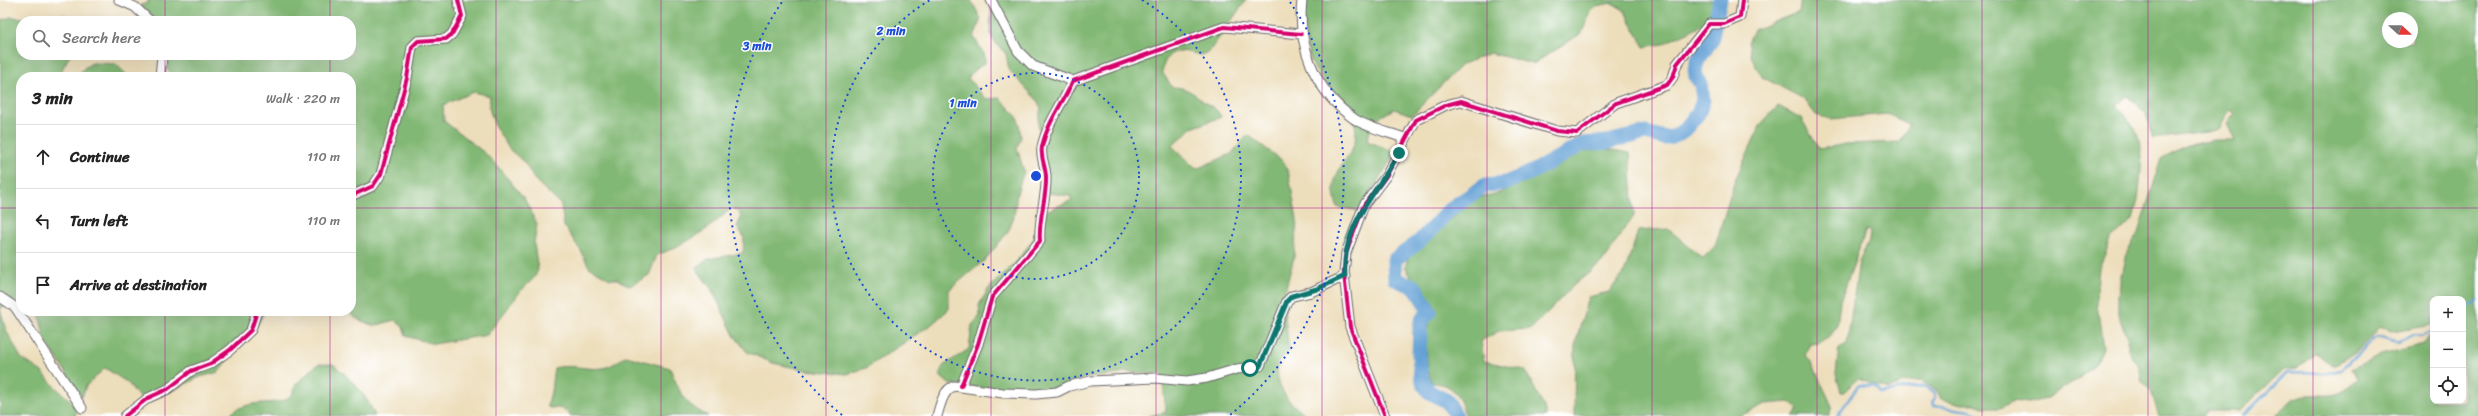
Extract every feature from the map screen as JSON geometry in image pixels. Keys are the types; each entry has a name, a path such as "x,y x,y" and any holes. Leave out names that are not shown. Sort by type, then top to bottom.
{"street":[{"path":"119,0 135,7 145,16"},
{"path":"356,194 373,186 381,174 407,78 412,47 418,41 446,39 452,34 462,16 458,0"},
{"path":"991,0 1018,51 1033,66 1073,81 1224,27 1301,34"},
{"path":"1302,0 1301,34 1313,72 1329,98 1354,118 1404,138"},
{"path":"1385,416 1352,336 1345,276 1346,253 1357,220 1370,196 1388,171 1404,138 1416,120 1446,105 1461,101 1557,131 1577,133 1616,103 1667,85 1674,77 1677,64 1709,24 1724,24 1740,17 1742,0"},
{"path":"160,72 162,60"},
{"path":"961,386 978,344 992,297 1040,241 1039,226 1046,177 1041,154 1042,146 1050,124 1073,81"},
{"path":"937,416 942,400 950,388 961,386 1003,393 1036,394 1057,392 1069,386 1091,381 1155,378 1187,381 1207,378 1237,369 1260,366 1287,301 1292,296 1317,289 1345,276"},
{"path":"0,297 16,309"},
{"path":"21,316 82,408"},
{"path":"125,416 148,398 168,389 191,370 210,364 230,350 251,330 255,316"}],"green space":[{"path":"148,0 971,0 981,19 974,37 985,56 985,63 974,70 968,78 986,99 1000,98 1018,118 1021,137 1017,148 1024,171 1017,193 1014,216 1008,232 985,260 949,290 949,309 932,324 866,368 847,374 805,370 773,363 747,352 734,335 712,290 696,268 708,259 743,253 744,237 737,227 741,218 739,212 732,207 716,222 698,235 657,255 649,275 630,286 617,279 610,279 589,267 581,251 564,226 561,205 534,179 525,163 509,149 495,126 489,108 490,96 473,92 443,105 444,121 486,154 524,198 537,224 534,244 538,270 534,278 520,292 487,335 434,344 406,336 403,327 395,320 374,326 353,316 356,316 356,72 170,72 167,70 168,60 356,60 356,16 152,16 140,5 148,3"},
{"path":"986,0 1246,0 1209,52 1200,55 1180,51 1171,54 1167,58 1162,72 1172,87 1185,89 1192,93 1215,109 1221,117 1192,128 1172,146 1196,169 1231,154 1248,135 1284,162 1289,175 1297,220 1294,257 1283,299 1289,351 1277,363 1277,372 1284,394 1300,411 1308,416 1148,416 1166,412 1162,374 1121,372 1121,374 1084,378 1064,386 1042,390 1007,390 949,384 939,375 943,366 969,349 972,325 980,316 979,305 989,288 1017,261 1034,238 1036,226 1044,212 1072,200 1070,196 1049,193 1045,186 1041,172 1041,134 1038,125 1041,108 1037,100 1009,70 1006,54 993,40 990,33 991,9"},
{"path":"1302,0 1719,0 1714,19 1663,44 1644,47 1624,10 1612,3 1596,6 1590,12 1582,33 1533,64 1490,53 1461,65 1412,115 1394,109 1373,121 1367,141 1396,152 1359,211 1337,207 1334,186 1339,170 1352,150 1355,142 1355,125 1349,112 1320,78 1312,63 1307,46"},
{"path":"1801,0 2478,0 2478,416 2275,416 2288,402 2293,399 2310,395 2333,395 2341,392 2349,387 2357,378 2352,369 2377,356 2424,344 2430,335 2430,404 2466,404 2466,296 2430,296 2430,325 2392,331 2380,326 2353,354 2332,365 2316,353 2297,368 2283,370 2240,411 2208,411 2204,416 2159,416 2151,391 2142,381 2138,364 2131,358 2128,349 2128,340 2118,314 2118,294 2127,253 2138,233 2162,158 2188,145 2214,140 2235,140 2227,124 2235,113 2230,110 2219,129 2153,139 2146,113 2127,96 2117,105 2135,128 2142,146 2141,172 2138,200 2133,219 2111,240 2099,268 2096,297 2103,348 2096,363 2077,380 2045,399 2029,403 2013,401 2000,408 1986,408 1975,404 1962,404 1941,399 1937,391 1921,381 1904,383 1888,389 1857,379 1844,392 1841,392 1836,374 1839,348 1847,344 1859,261 1869,241 1870,231 1866,230 1840,302 1837,325 1830,337 1819,343 1811,344 1805,355 1812,363 1832,406 1829,416 1793,416 1798,409 1790,402 1765,404 1740,416 1574,416 1575,346 1588,297 1609,292 1625,271 1638,231 1668,229 1703,258 1715,246 1735,180 1761,124 1778,106 1801,118 1819,149 1846,144 1901,142 1909,124 1887,114 1830,119 1816,115 1804,99 1762,77 1752,59 1748,42 1754,30 1799,12"},
{"path":"11,17 16,17 16,60 67,60 61,72 16,72 16,303 13,300 0,309 1,20"},
{"path":"92,63 116,64 124,72 81,72"},
{"path":"1601,148 1630,153 1634,216 1601,263 1574,285 1531,329 1499,331 1481,341 1484,361 1525,370 1544,407 1546,416 1466,416 1455,392 1446,386 1432,383 1428,371 1425,335 1430,321 1432,302 1412,279 1405,266 1410,254 1474,199 1502,192 1577,153"},
{"path":"0,309 7,332 21,358 42,372 55,387 78,407 75,416 0,416"},
{"path":"40,316 262,316 255,328 219,372 200,377 144,404 128,383 105,368 86,386 82,397 44,338"},
{"path":"626,356 670,368 683,396 693,407 708,416 570,416 564,410 549,408 547,405 551,391 554,368 568,366 594,369 607,367"},
{"path":"318,364 333,364 346,375 363,394 375,416 229,416 238,409 248,405 278,402 286,399 292,394 296,384"}],"waterway":[{"path":"1456,416 1447,401 1428,391 1421,377 1419,355 1420,326 1423,318 1430,312 1415,287 1395,279 1394,260 1420,241 1450,209 1486,185 1506,183 1532,172 1583,144 1607,142 1646,133 1665,138 1673,137 1684,130 1698,114 1703,100 1701,84 1696,77 1695,69 1698,60 1711,41 1720,0"},
{"path":"2466,309 2478,301"},
{"path":"2243,416 2288,372 2328,373 2341,370 2376,337 2382,337 2398,342 2414,335 2422,336 2430,332"},
{"path":"1837,416 1859,385 1875,386 1880,393 1924,386 1933,391 1935,398 1932,402 1934,406 1970,411 1982,416"}],"cycle path":[{"path":"356,194 373,186 381,174 407,78 412,47 418,41 446,39 452,34 462,16 458,0"},
{"path":"1385,416 1350,327 1344,274 1346,253 1364,205 1386,176 1416,120 1446,105 1461,101 1557,131 1577,133 1616,103 1667,85 1673,77 1677,64 1709,24 1724,24 1740,17 1742,0"},
{"path":"961,386 978,344 992,297 1040,241 1040,225 1046,185 1046,173 1042,147 1051,121 1073,81 1224,27 1301,34"},
{"path":"125,416 148,398 168,389 191,371 210,364 230,350 251,330 255,316"}],"route":[{"path":"1250,368 1260,366 1282,309 1292,296 1311,292 1345,276 1346,253 1357,220 1364,205 1386,176 1399,153"}]}
